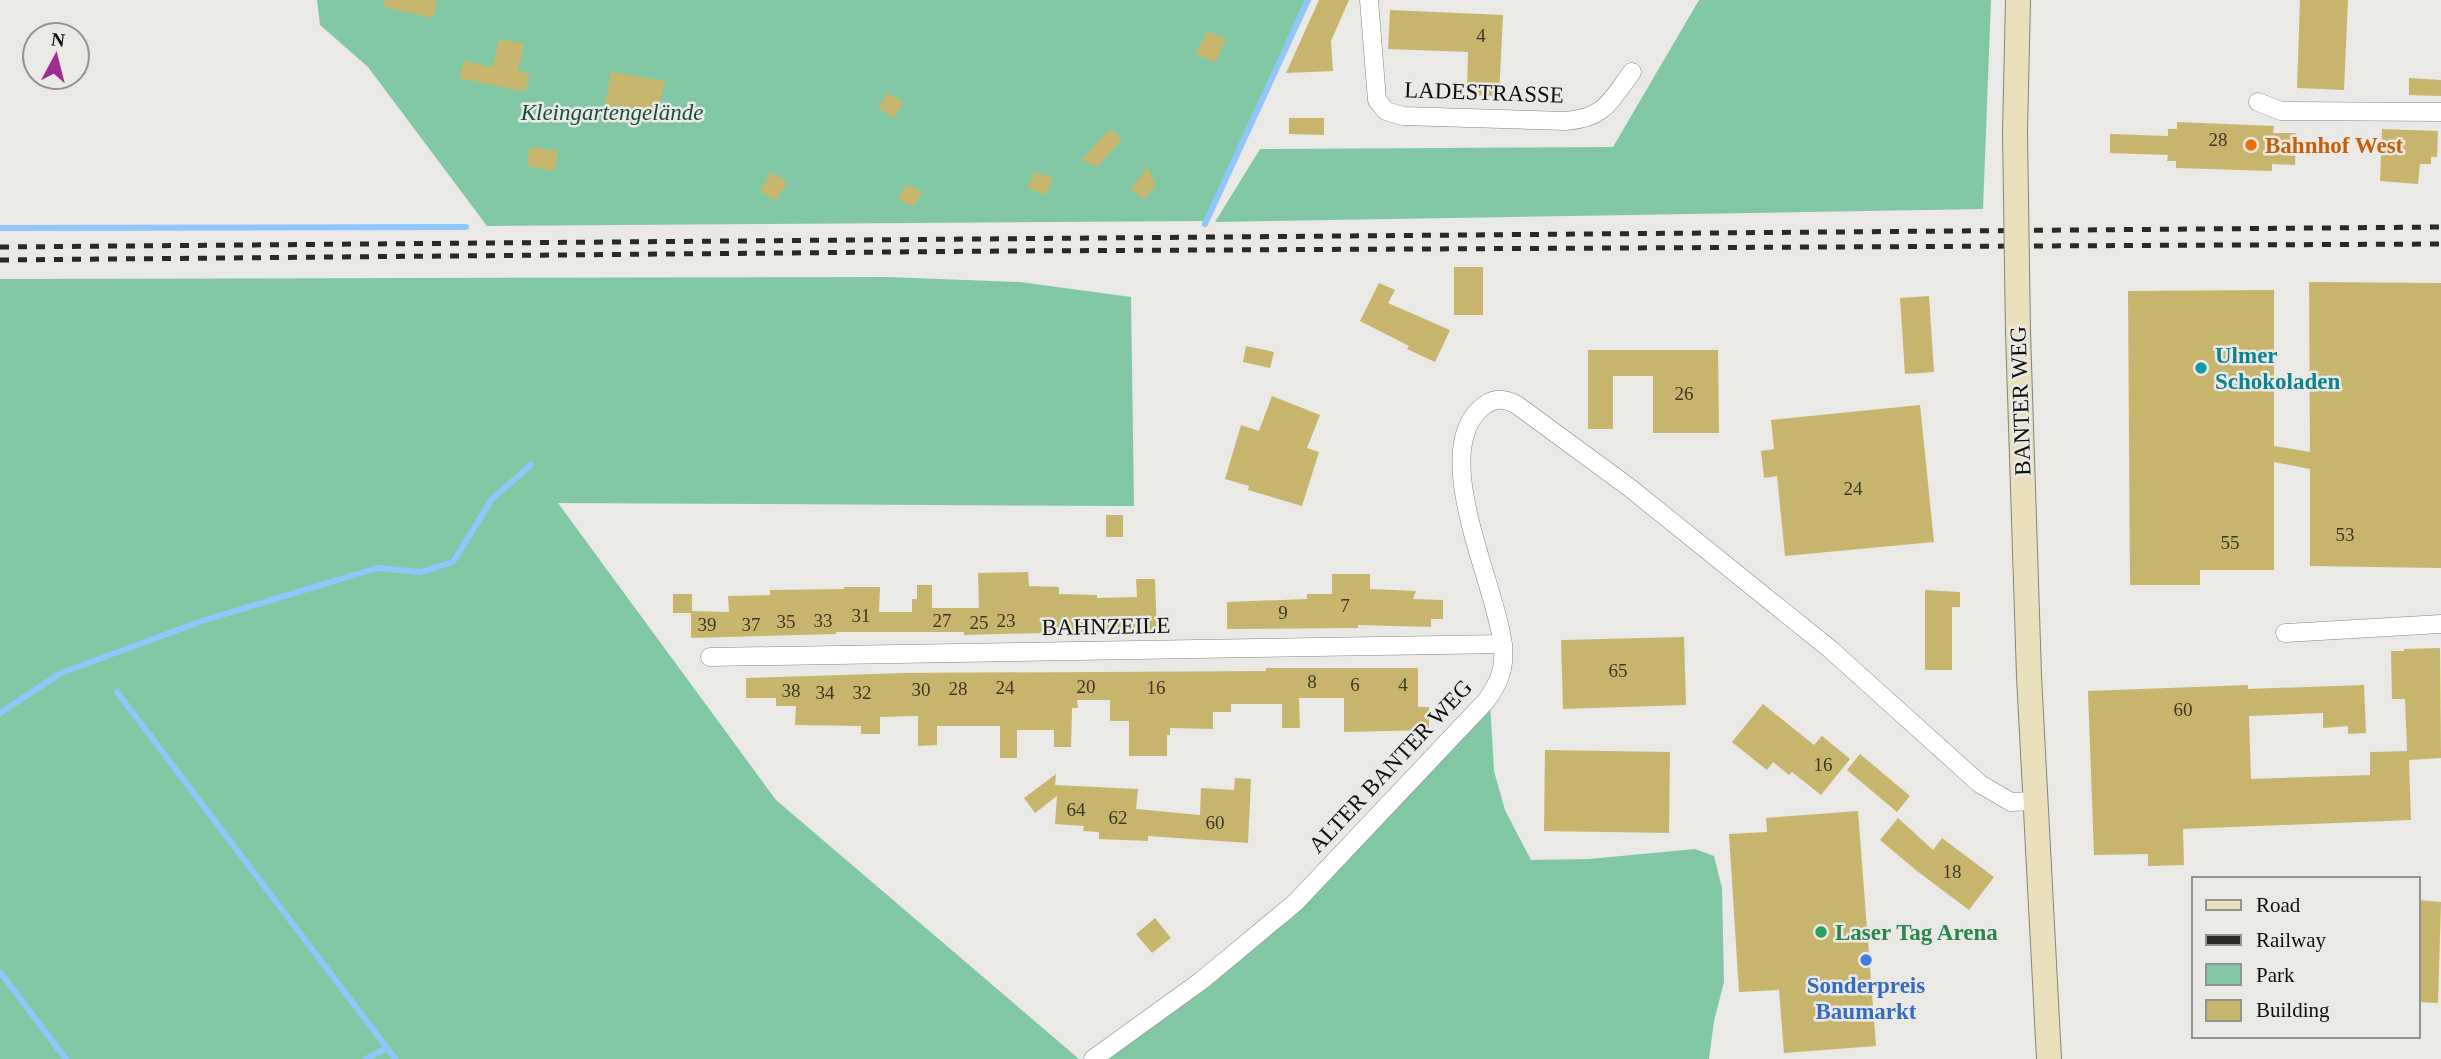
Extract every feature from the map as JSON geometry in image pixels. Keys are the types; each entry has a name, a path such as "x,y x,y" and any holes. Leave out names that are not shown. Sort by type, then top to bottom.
{"street":[{"name":"LADESTRASSE","path":"1369,0 1377,100 1386,111 1403,116 1566,121 1587,119 1605,108 1632,72"},
{"name":"BANTER WEG","path":"2018,0 2015,132 2018,332 2028,662 2049,1059"},
{"path":"2258,102 2281,111 2441,112"},
{"name":"ALTER BANTER WEG","path":"1093,1059 1201,981 1296,902 1486,701 1503,673 1503,644 1493,597 1471,527 1463,487 1462,460 1467,427 1486,403 1497,399 1517,405 1630,488 1830,649 1980,784 2011,802 2035,802"},
{"path":"2285,633 2441,624"},
{"name":"BAHNZEILE","path":"710,657 1503,644"}],"green space":[{"name":"Kleingartengelände","path":"317,0 1305,0 1205,221 487,226 368,67 320,25"},
{"path":"1699,0 1991,0 1983,209 1215,222 1260,149 1613,147"},
{"path":"886,277 1020,282 1131,297 1134,506 558,503 776,800 1079,1059 0,1059 0,279"},
{"path":"1490,702 1494,771 1505,810 1531,860 1589,859 1695,849 1714,856 1722,888 1724,982 1714,1021 1709,1059 1100,1059 1291,919"}],"building":[{"path":"385,0 437,0 433,18 384,7"},
{"path":"1319,0 1349,0 1331,41 1333,71 1286,73"},
{"path":"2300,0 2348,0 2344,90 2297,88"},
{"path":"1390,10 1503,15 1499,96 1467,95 1468,52 1388,49"},
{"path":"1207,31 1226,39 1215,63 1196,54"},
{"path":"499,39 524,44 518,71 530,74 525,92 460,78 464,61 493,67"},
{"path":"611,72 665,81 658,110 651,109 649,116 633,113 634,110 605,105"},
{"path":"2409,78 2441,80 2441,96 2409,95"},
{"path":"887,93 903,102 894,118 878,108"},
{"path":"1289,118 1324,118 1324,135 1289,134"},
{"path":"2177,122 2274,126 2273,133 2296,133 2295,165 2272,164 2272,171 2176,168 2176,161 2167,161 2168,155 2110,153 2110,134 2168,136 2168,129 2177,129"},
{"path":"1110,129 1122,139 1097,167 1082,160"},
{"path":"2382,129 2438,131 2437,157 2431,157 2431,164 2420,164 2418,184 2380,181"},
{"path":"530,147 558,151 555,171 527,166"},
{"path":"1147,167 1156,184 1145,199 1131,190"},
{"path":"771,172 787,182 776,201 760,191"},
{"path":"1034,172 1053,178 1046,195 1028,188"},
{"path":"907,184 922,192 913,207 898,199"},
{"path":"1454,267 1483,267 1483,315 1454,315"},
{"name":"Ulmer Schokoladen","path":"2309,282 2441,283 2441,568 2310,566 2310,469 2274,462 2274,570 2200,570 2200,585 2130,585 2128,291 2274,290 2274,446 2310,452"},
{"path":"1379,283 1395,290 1388,303 1450,330 1435,362 1360,321"},
{"path":"1929,296 1934,372 1905,374 1900,298"},
{"path":"1246,346 1274,352 1270,368 1243,362"},
{"path":"1588,350 1718,350 1719,433 1653,433 1653,376 1613,376 1613,429 1588,429"},
{"path":"1272,396 1320,415 1307,448 1319,452 1302,506 1248,490 1249,486 1225,479 1241,425 1259,431"},
{"path":"1920,405 1934,542 1785,556 1777,476 1764,478 1761,451 1774,449 1771,420"},
{"path":"1106,515 1123,515 1123,537 1106,537"},
{"path":"1028,572 1029,586 1059,587 1059,594 1097,595 1097,598 1137,597 1136,579 1155,579 1157,633 964,635 964,632 836,632 691,638 691,613 673,613 673,594 692,594 692,611 729,612 728,596 770,595 770,590 844,587 880,587 879,612 912,612 912,599 917,599 917,585 932,585 932,608 979,608 978,573"},
{"path":"1332,574 1370,574 1370,589 1416,591 1413,599 1443,600 1443,619 1431,619 1431,627 1358,625 1358,628 1227,629 1227,602 1307,599 1307,594 1332,594"},
{"path":"1925,590 1960,592 1960,607 1952,607 1952,670 1925,670"},
{"path":"1684,637 1686,705 1563,709 1561,640"},
{"path":"2440,648 2441,758 2409,760 2411,820 2183,829 2184,865 2148,866 2148,854 2094,855 2088,691 2248,685 2248,689 2364,685 2366,733 2348,734 2348,726 2323,728 2323,713 2249,716 2251,779 2370,775 2370,752 2407,751 2405,699 2392,699 2391,651"},
{"path":"1266,668 1418,668 1418,707 1429,707 1429,730 1344,732 1344,698 1299,698 1300,728 1282,728 1282,704 1231,704 1231,712 1213,712 1213,729 1170,728 1170,735 1167,735 1167,756 1129,756 1129,721 1110,721 1110,700 1077,700 1078,708 1072,708 1071,747 1054,747 1054,730 1017,730 1017,758 1000,758 1000,726 937,726 937,745 918,746 918,716 880,717 880,734 861,734 861,726 795,725 796,706 776,706 776,698 746,698 746,678 905,673 1266,671"},
{"path":"1763,704 1814,745 1822,736 1850,759 1821,795 1792,772 1789,775 1773,762 1767,770 1732,742"},
{"path":"1545,750 1670,752 1669,833 1544,831"},
{"path":"1860,754 1910,796 1897,812 1847,770"},
{"path":"1056,774 1055,785 1138,789 1136,809 1200,815 1201,788 1234,790 1235,778 1251,779 1248,843 1148,836 1148,841 1099,839 1099,832 1083,831 1084,826 1055,824 1057,796 1035,813 1024,798"},
{"name":"Laser Tag Arena","path":"1858,811 1876,1046 1784,1053 1779,990 1739,992 1729,834 1767,832 1766,818"},
{"path":"1898,818 1933,850 1942,838 1994,877 1969,910 1880,840"},
{"path":"2420,900 2441,902 2438,1003 2420,1002"},
{"path":"1155,918 1171,938 1152,953 1136,934"}],"waterway":[{"path":"1205,224 1308,0"},
{"path":"0,228 466,227"},
{"path":"0,713 61,673 202,621 377,568 421,572 453,562 492,499 531,465"},
{"path":"117,692 387,1048"},
{"path":"0,972 66,1059"},
{"path":"366,1059 387,1048 395,1059"}],"railway":[{"path":"0,247 2441,227"},
{"path":"0,260 1004,251 2441,244"}],"place":[{"name":"Bahnhof West","path":"2251,145"},
{"name":"Ulmer Schokoladen","path":"2201,368"},
{"name":"Laser Tag Arena","path":"1821,932"},
{"name":"Sonderpreis Baumarkt","path":"1866,960"}]}
